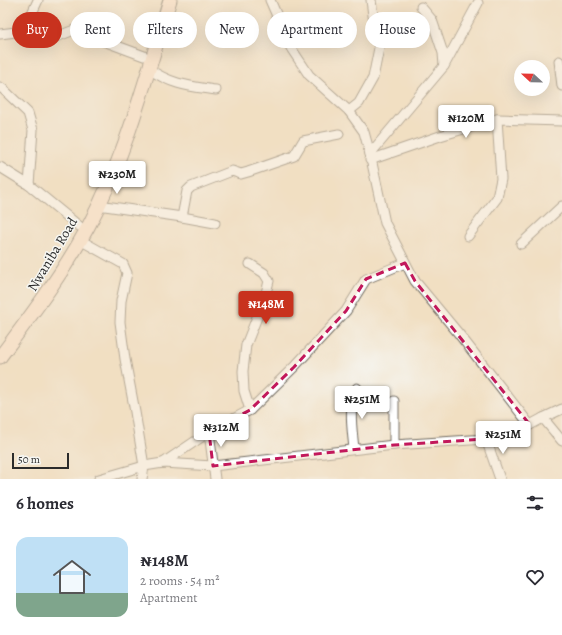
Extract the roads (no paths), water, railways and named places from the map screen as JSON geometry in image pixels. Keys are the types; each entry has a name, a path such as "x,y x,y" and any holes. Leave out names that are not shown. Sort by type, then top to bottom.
{"main road":[{"path":"0,343 44,284 79,226 113,151 162,0"},
{"name":"Nwaniba Road","path":"0,357 46,296 80,240 98,205 123,149 170,0"}],"street":[{"path":"33,12 38,0"},
{"path":"270,0 291,48 309,75 349,111 364,132 385,222 415,281 459,334 530,425"},
{"path":"349,111 359,103 373,78 380,48 371,0"},
{"path":"370,157 444,66 478,3"},
{"path":"422,7 432,20 443,52 444,66"},
{"path":"62,35 74,30 144,56"},
{"path":"0,34 12,32"},
{"path":"559,61 562,86"},
{"path":"149,69 162,78 180,84 216,90"},
{"path":"0,88 3,89 28,113 33,130 29,185"},
{"path":"370,157 497,119 562,120"},
{"path":"468,236 497,198 501,179 497,119"},
{"path":"182,217 188,191 191,187 232,171 241,174 294,156 303,141 339,134"},
{"path":"0,167 29,185 79,226"},
{"path":"98,205 215,223"},
{"path":"521,244 562,206"},
{"path":"80,240 124,264 127,272 121,301 120,322 144,466 142,479"},
{"path":"163,463 209,432 250,410 294,367 346,311 366,279 405,263"},
{"path":"250,264 264,273 270,281 246,345 243,371 244,391 250,410"},
{"path":"354,449 351,408 352,399 357,388"},
{"path":"394,401 394,445"},
{"path":"99,479 144,466 163,463 213,466 394,445 486,439 530,425 562,409"},
{"path":"542,418 562,441"},
{"path":"209,432 215,479"},
{"path":"486,439 500,479"}]}
